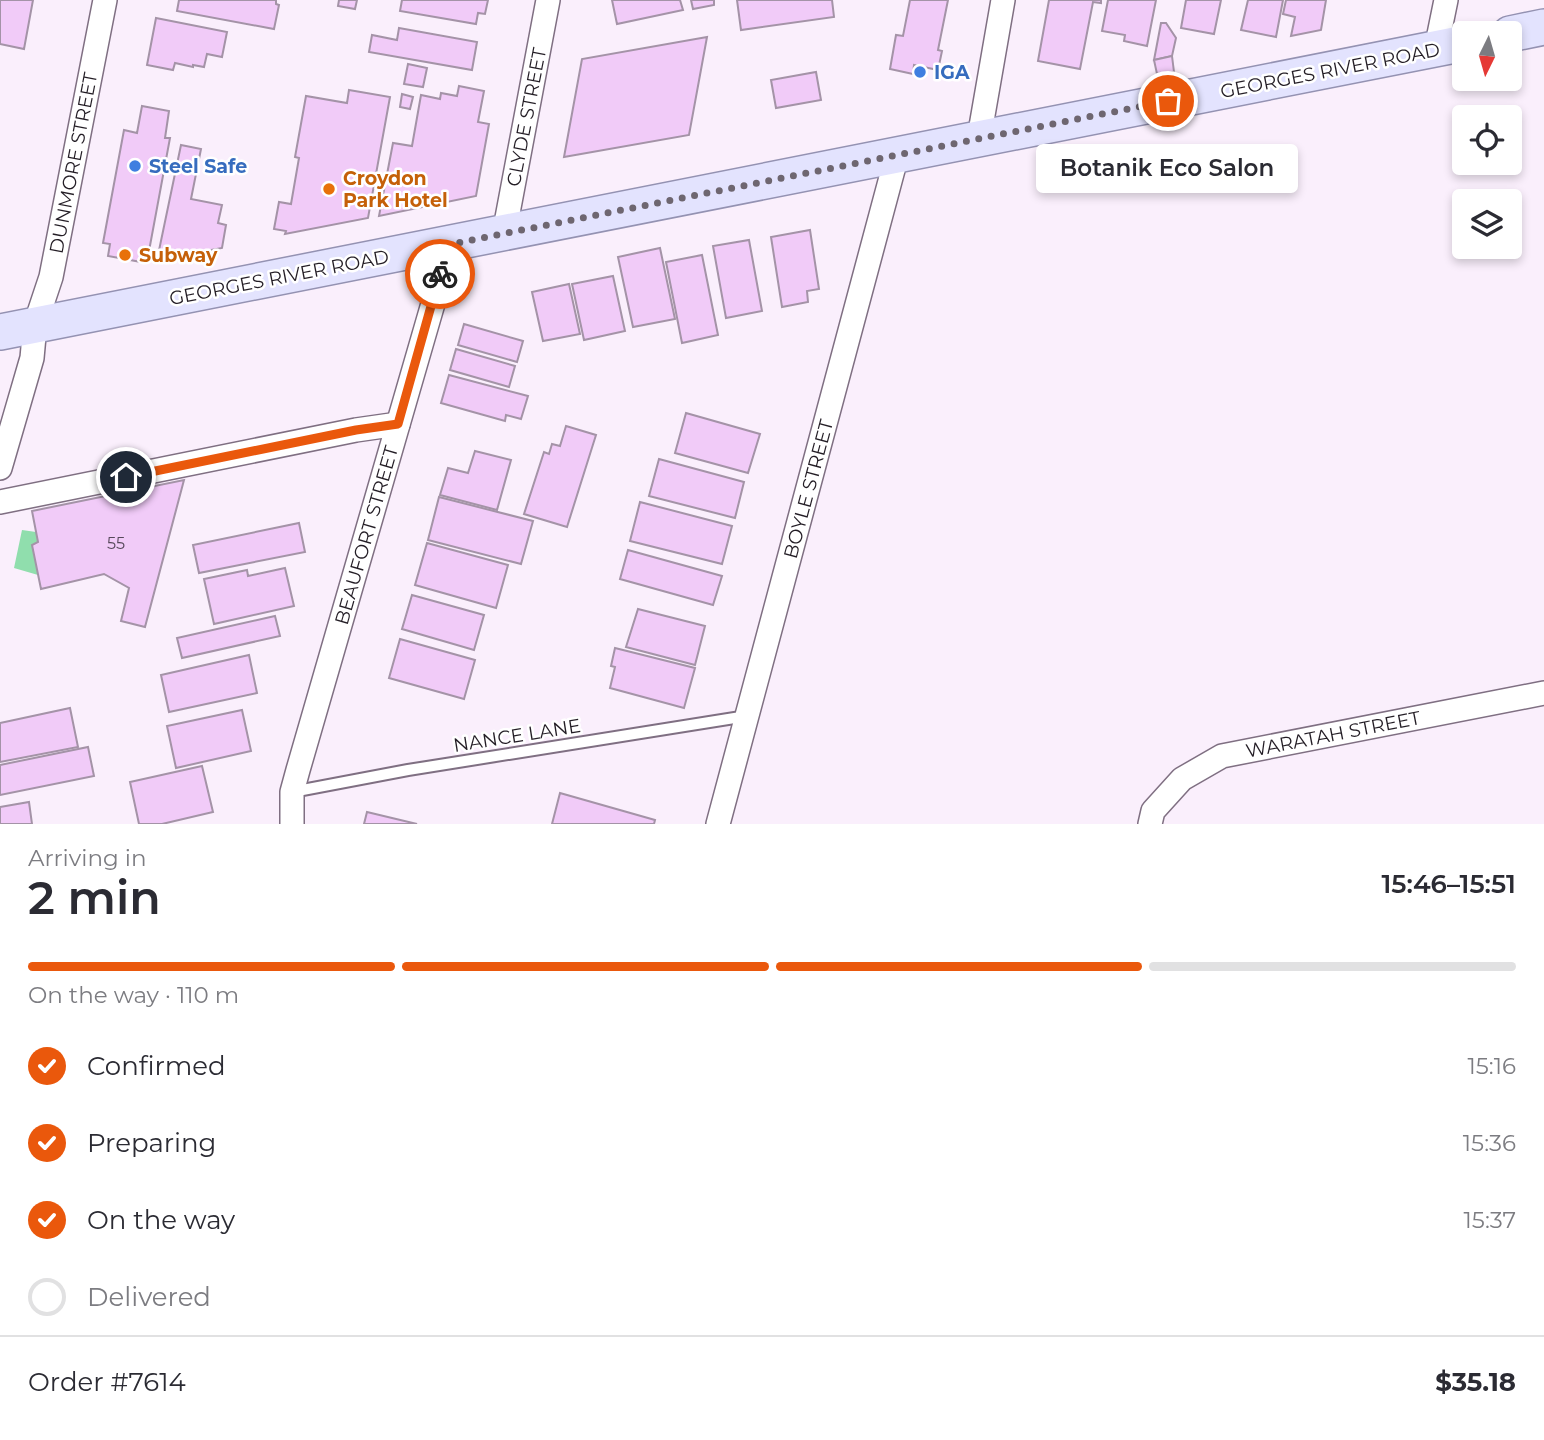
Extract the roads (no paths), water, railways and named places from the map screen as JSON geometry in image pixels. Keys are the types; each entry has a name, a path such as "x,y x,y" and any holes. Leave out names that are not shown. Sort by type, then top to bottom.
{"main road":[{"path":"1522,32 1544,27"},
{"name":"GEORGES RIVER ROAD","path":"0,332 1450,46"}],"street":[{"name":"DUNMORE STREET","path":"0,468 32,358 35,325 51,277 105,0"},
{"name":"CLYDE STREET","path":"504,233 548,0"},
{"path":"979,138 1003,0"},
{"path":"1446,0 1450,46"},
{"name":"BOYLE STREET","path":"718,824 897,155"},
{"name":"BEAUFORT STREET","path":"292,824 292,792 440,276 437,247"},
{"path":"0,502 356,430 398,424"},
{"name":"WARATAH STREET","path":"1150,824 1153,811 1182,779 1222,756 1544,693"}],"lane":[{"name":"NANCE LANE","path":"292,792 408,770 747,716"}],"place":[{"name":"IGA","path":"920,72"},
{"name":"Botanik Eco Salon","path":"1168,101"},
{"name":"Steel Safe","path":"135,166"},
{"name":"Croydon Park Hotel","path":"329,189"},
{"name":"Subway","path":"125,255"}]}
